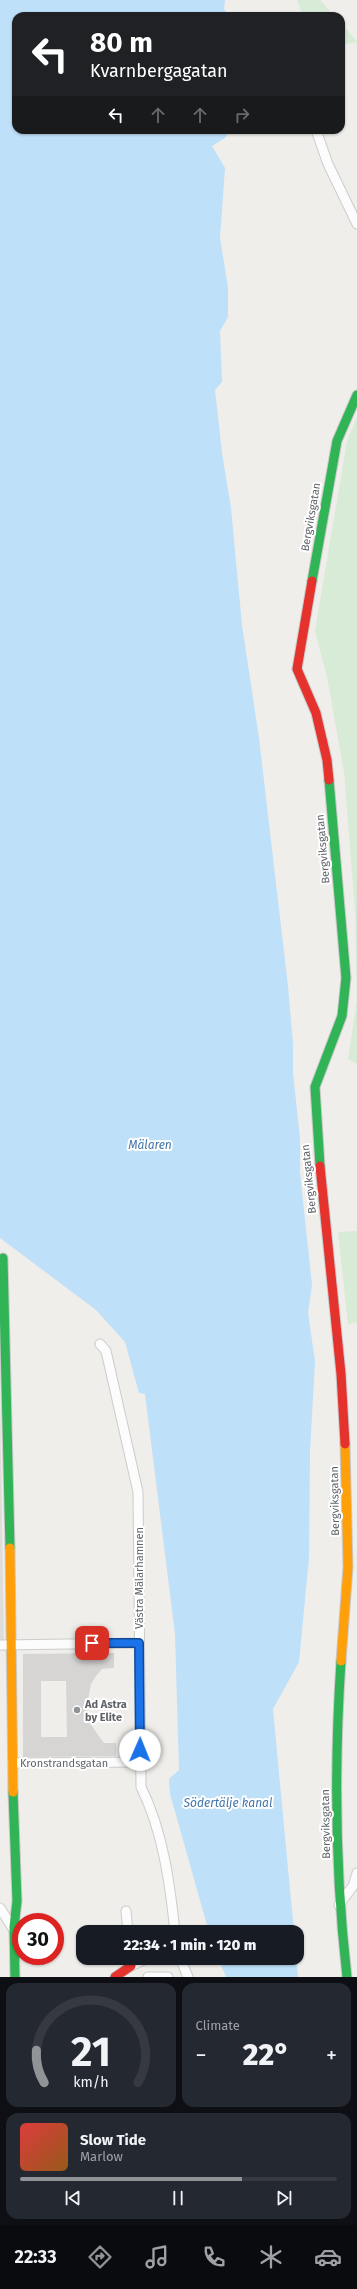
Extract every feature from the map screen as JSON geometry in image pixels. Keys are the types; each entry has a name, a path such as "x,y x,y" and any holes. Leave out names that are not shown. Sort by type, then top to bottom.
{"street":[{"path":"317,134 328,164 357,224"},
{"name":"Bergviksgatan","path":"347,1977 339,1905 336,1737 348,1567 347,1474 341,1374 316,1124 315,1087 342,1016 346,978 327,760 316,713 298,669 337,441 357,395"},
{"path":"2,1256 12,1644 12,1763 17,1902 16,1913"},
{"name":"Västra Mälarhamnen","path":"100,1344 106,1351 138,1492 141,1787 154,1818 171,1892 174,1925"},
{"path":"0,1645 139,1643"},
{"name":"Kronstrandsgatan","path":"12,1763 140,1762"},
{"path":"339,1905 353,1886 357,1873"},
{"path":"0,1908 12,1927"},
{"path":"126,1911 127,1925"},
{"path":"15,1965 15,1977"},
{"path":"115,1977 127,1965"},
{"path":"183,1965 188,1977"},
{"path":"148,1977 168,1977"}],"shaded area":[{"path":"0,1387 4,1641 0,1641"}],"green space":[{"path":"297,0 320,0 330,12 302,12"},
{"path":"345,28 357,41 345,44"},
{"path":"357,417 357,1000 355,910 344,772 327,677 315,631 347,441"},
{"path":"357,1000 357,1064 348,1059"},
{"path":"357,1231 357,1322 348,1324 338,1232"}],"water":[{"name":"Mälaren","path":"0,0 225,0 224,9 226,12 12,12 12,134 228,134 225,138 212,146 225,168 220,238 228,287 228,317 220,331 222,382 215,390 222,453 231,508 242,625 259,738 288,986 293,1044 293,1073 300,1138 300,1173 312,1285 308,1313 315,1361 310,1451 309,1558 299,1662 273,1709 293,1925 207,1925 170,1794 169,1779 179,1770 175,1634 145,1394 139,1393 125,1342 96,1310 0,1238"},
{"path":"221,1965 297,1965 298,1977 226,1977"}],"building":[{"name":"Ad Astra by Elite","path":"114,1653 114,1668 102,1669 96,1676 91,1684 87,1705 92,1726 104,1743 116,1743 116,1756 23,1757 23,1654","holes":["41,1681 66,1681 67,1737 41,1737"]}],"traffic: fast":[{"path":"312,581 337,441 357,395"},
{"path":"320,1166 315,1087 342,1016 346,978 329,780"},
{"path":"3,1258 10,1548"},
{"path":"341,1661 337,1740 337,1819 340,1898 347,1977"},
{"path":"13,1792 17,1901 14,1927 15,1977"}],"traffic: slow":[{"path":"341,1661 348,1567 345,1444"},
{"path":"10,1548 13,1792"}],"traffic: jam":[{"path":"312,581 297,669 316,713 327,760 329,780"},
{"path":"320,1166 341,1374 345,1444"},
{"path":"115,1977 131,1966"}],"place":[{"name":"Ad Astra by Elite","path":"77,1710"}],"route":[{"path":"92,1643 139,1643 141,1699 140,1750"}],"water label":[{"name":"Södertälje kanal","path":"228,1803"}]}
